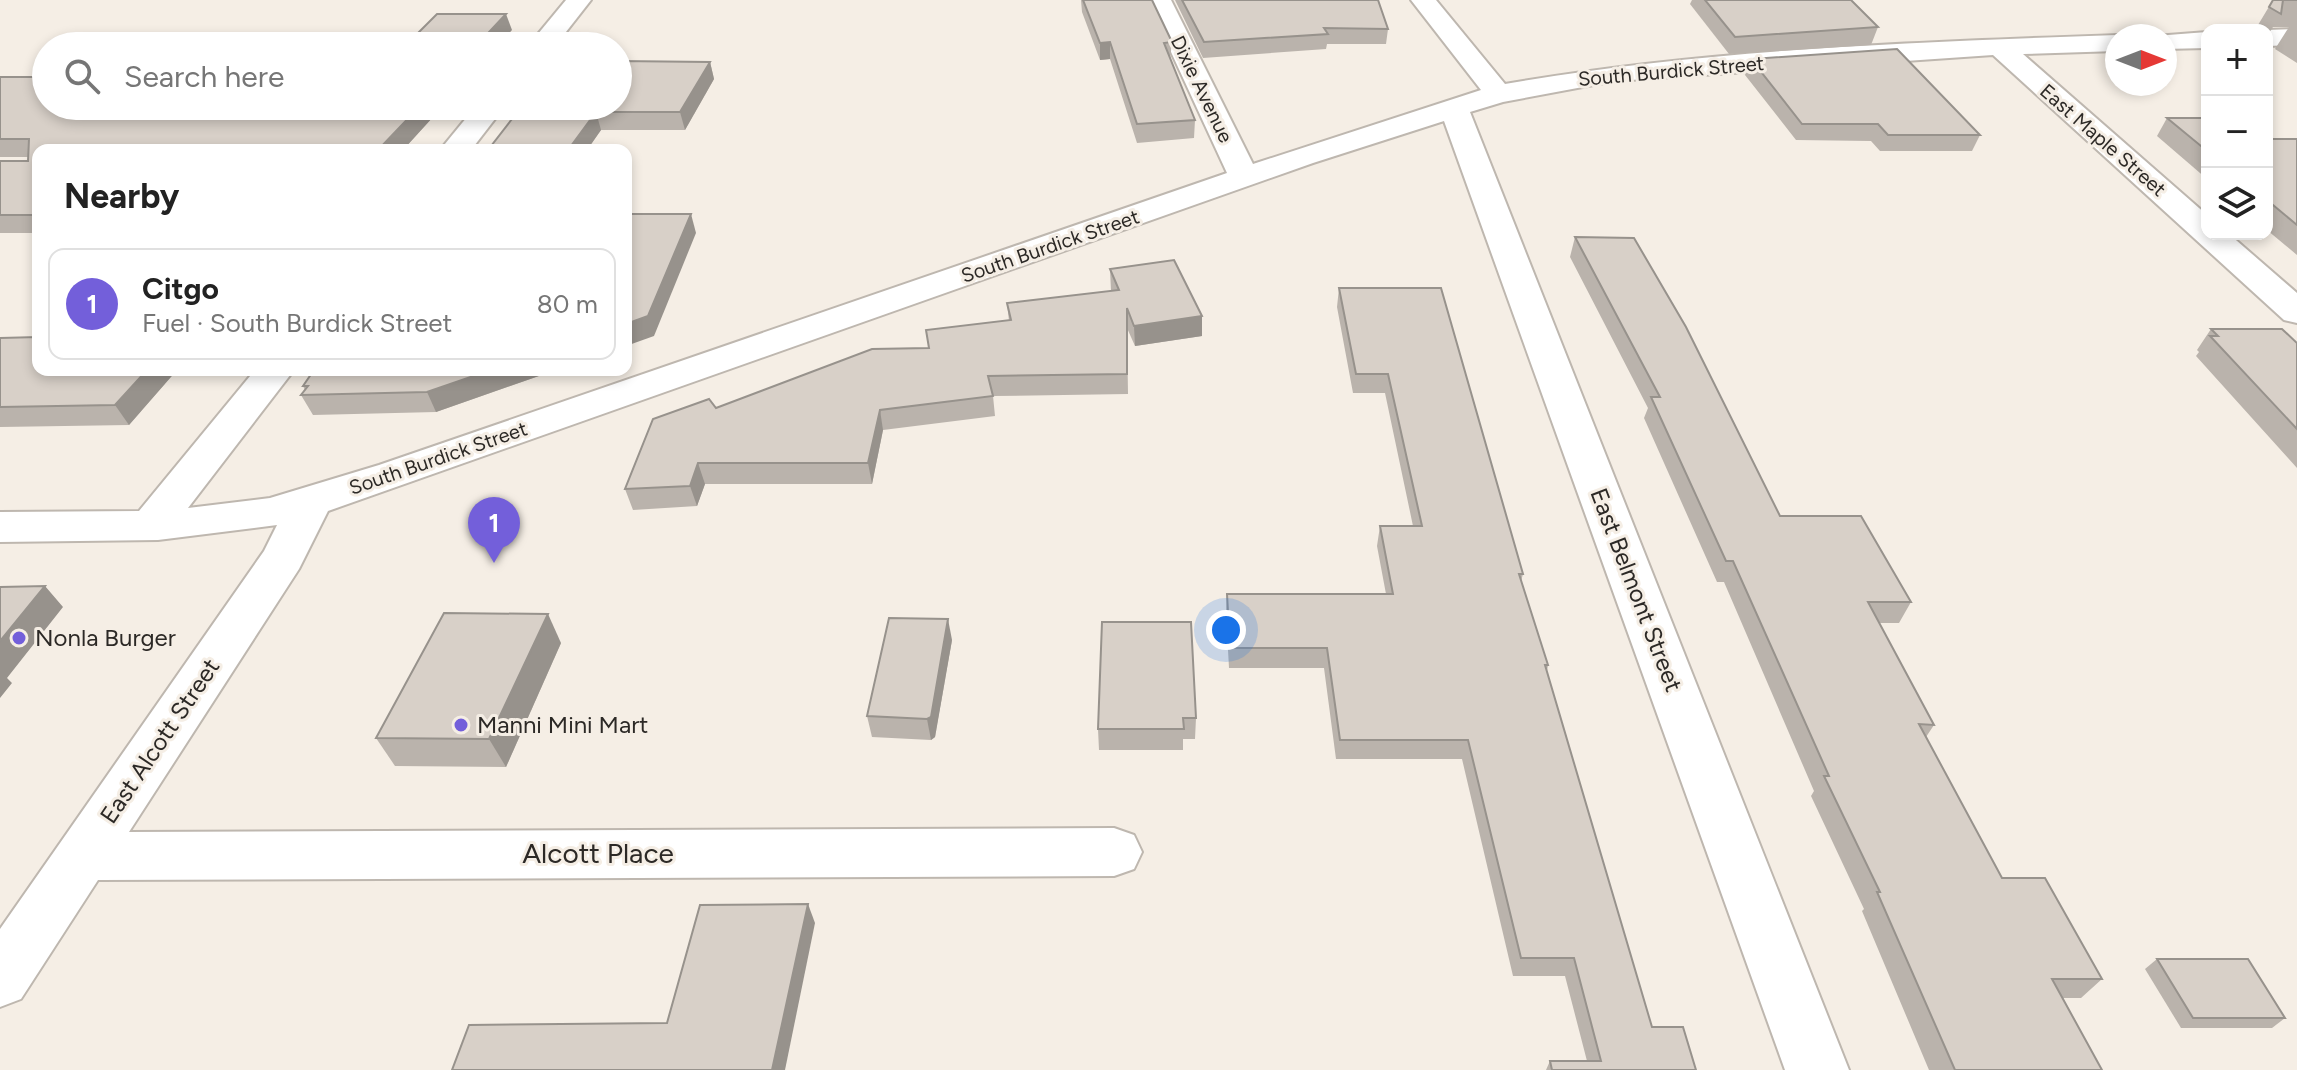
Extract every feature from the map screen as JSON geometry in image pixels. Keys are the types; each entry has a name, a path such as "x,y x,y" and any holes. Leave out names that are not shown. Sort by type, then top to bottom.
{"street":[{"path":"553,32 579,0"},
{"name":"Dixie Avenue","path":"1159,0 1245,178"},
{"path":"1423,0 1498,94"},
{"path":"1877,29 1901,53"},
{"path":"2273,38 2297,37"},
{"path":"2177,41 2201,40"},
{"name":"South Burdick Street","path":"0,527 151,525 255,515 312,500 394,475 1245,178 1498,94 1615,73 1999,47 2105,43"},
{"name":"East Maple Street","path":"1999,47 2201,227"},
{"name":"East Belmont Street","path":"1455,110 1817,1070"},
{"path":"460,144 480,120"},
{"name":"East Maple Street","path":"2216,240 2297,312"},
{"path":"151,525 270,376"},
{"name":"East Alcott Street","path":"0,979 283,558 312,500"},
{"name":"Alcott Place","path":"83,856 1114,852"}],"building":[{"path":"1083,0 1152,0 1172,42 1164,43 1195,120 1137,124 1110,42 1100,43"},
{"path":"1182,0 1378,0 1388,29 1324,28 1328,34 1204,42"},
{"path":"1705,0 1851,0 1878,27 1735,37"},
{"path":"2273,0 2283,0 2281,14 2269,7"},
{"path":"437,14 506,14 489,32 419,32"},
{"path":"1897,49 1980,135 1888,135 1878,124 1802,124 1751,59"},
{"path":"632,61 710,62 680,112 632,112"},
{"path":"0,77 32,77 32,120 407,120 384,144 32,144 32,215 0,215 0,161 28,161 29,139 0,139"},
{"path":"2167,118 2201,118 2201,146"},
{"path":"511,120 590,120 572,144 493,144"},
{"path":"2273,139 2297,139 2297,225 2273,205"},
{"path":"632,214 691,214 648,316 632,322"},
{"path":"1575,237 1634,238 1686,327 1780,516 1861,516 1911,602 1868,602 1934,725 1919,724 2002,878 2045,878 2102,979 2052,979 2102,1070 1955,1070 1877,892 1880,892 1824,776 1829,776 1733,561 1726,561 1651,397 1660,397"},
{"path":"1174,260 1202,316 1134,326 1127,308 1127,374 988,376 993,396 880,410 868,463 698,463 690,486 625,489 653,419 709,399 716,408 872,349 929,348 926,330 1011,320 1007,303 1119,290 1110,269"},
{"path":"1339,288 1441,288 1523,574 1519,574 1652,1027 1683,1027 1696,1070 1552,1070 1550,1061 1601,1061 1574,958 1521,958 1468,740 1340,740 1327,648 1230,648 1227,594 1393,594 1380,526 1422,526 1388,374 1356,374"},
{"path":"2211,329 2282,329 2297,343 2297,429 2210,336 2218,336"},
{"path":"32,337 32,376 142,376 115,405 0,407 0,338"},
{"path":"310,376 474,376 427,392 301,395 308,386 303,386"},
{"path":"45,586 0,641 0,587"},
{"path":"444,613 548,614 489,739 376,738"},
{"path":"889,618 948,619 931,717 927,719 867,716"},
{"path":"1102,622 1191,622 1196,718 1183,718 1184,729 1098,729"},
{"path":"808,904 772,1070 452,1070 469,1025 667,1023 700,905"},
{"path":"2157,959 2248,959 2285,1018 2193,1018"}],"place":[{"name":"Citgo","path":"494,563"},
{"name":"Nonla Burger","path":"19,638"},
{"name":"Manni Mini Mart","path":"461,725"}]}
